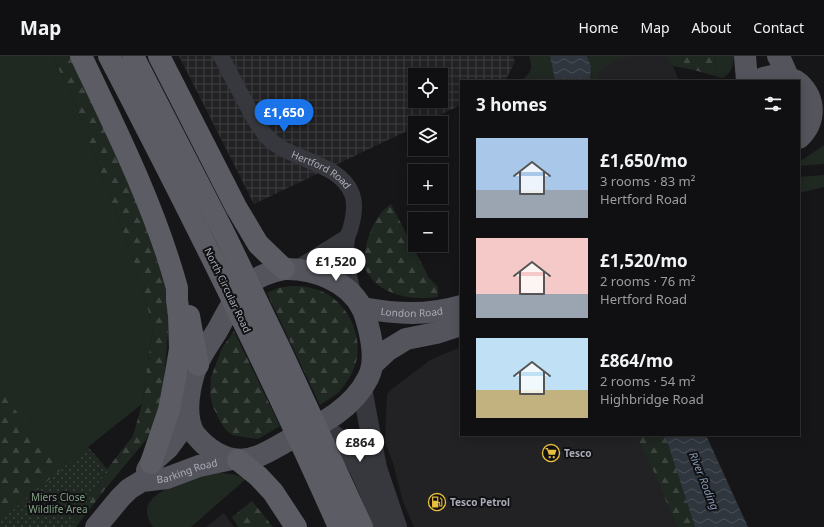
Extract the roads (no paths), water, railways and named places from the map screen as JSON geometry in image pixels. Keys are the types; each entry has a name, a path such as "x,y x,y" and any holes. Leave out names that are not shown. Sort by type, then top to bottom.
{"highway":[{"path":"81,56 124,147 154,219 177,288 180,349 176,373 169,410 146,472"},
{"name":"North Circular Road","path":"109,56 209,250 265,366 339,527"},
{"path":"133,56 235,256 281,351 362,527"},
{"path":"159,56 236,207 258,244 290,269"},
{"path":"177,288 186,299 198,365"},
{"path":"235,459 258,476 273,492 296,527"}],"main road":[{"path":"745,56 747,80"},
{"path":"778,56 795,80"},
{"path":"760,80 770,76 791,80"},
{"path":"800,82 824,90"},
{"path":"800,85 806,91 812,108 809,126 800,137"},
{"path":"800,138 824,130"},
{"path":"235,459 219,456 194,432 189,419 189,402 191,387 198,365 231,304 248,284 261,276 290,269 317,274 342,286 358,302 372,342 373,364"},
{"name":"London Road","path":"358,302 401,314 419,314 460,306"},
{"name":"London Road","path":"373,364 388,350 406,339 436,333 460,325"},
{"name":"Barking Road","path":"146,472 167,478 199,466 259,456 332,418 346,406 362,388 369,377 373,364"},
{"name":"Barking Road","path":"96,527 120,498 168,448 189,419"}],"street":[{"name":"Hertford Road","path":"221,56 256,123 268,138 276,145 318,164 336,175 353,194 353,216 347,237 347,262 358,302"},
{"path":"290,269 347,237"},
{"path":"362,388 377,468 397,527"},
{"path":"318,426 340,440 351,455 359,470 383,527"}],"water":[{"path":"550,56 587,56 591,66 590,80 555,80"},
{"name":"River Roding","path":"665,436 706,436 748,527 695,527"}],"place":[{"name":"Tesco","path":"551,453"},
{"name":"Tesco Petrol","path":"437,502"}],"park label":[{"name":"Miers Close Wildlife Area","path":"58,502"}]}
